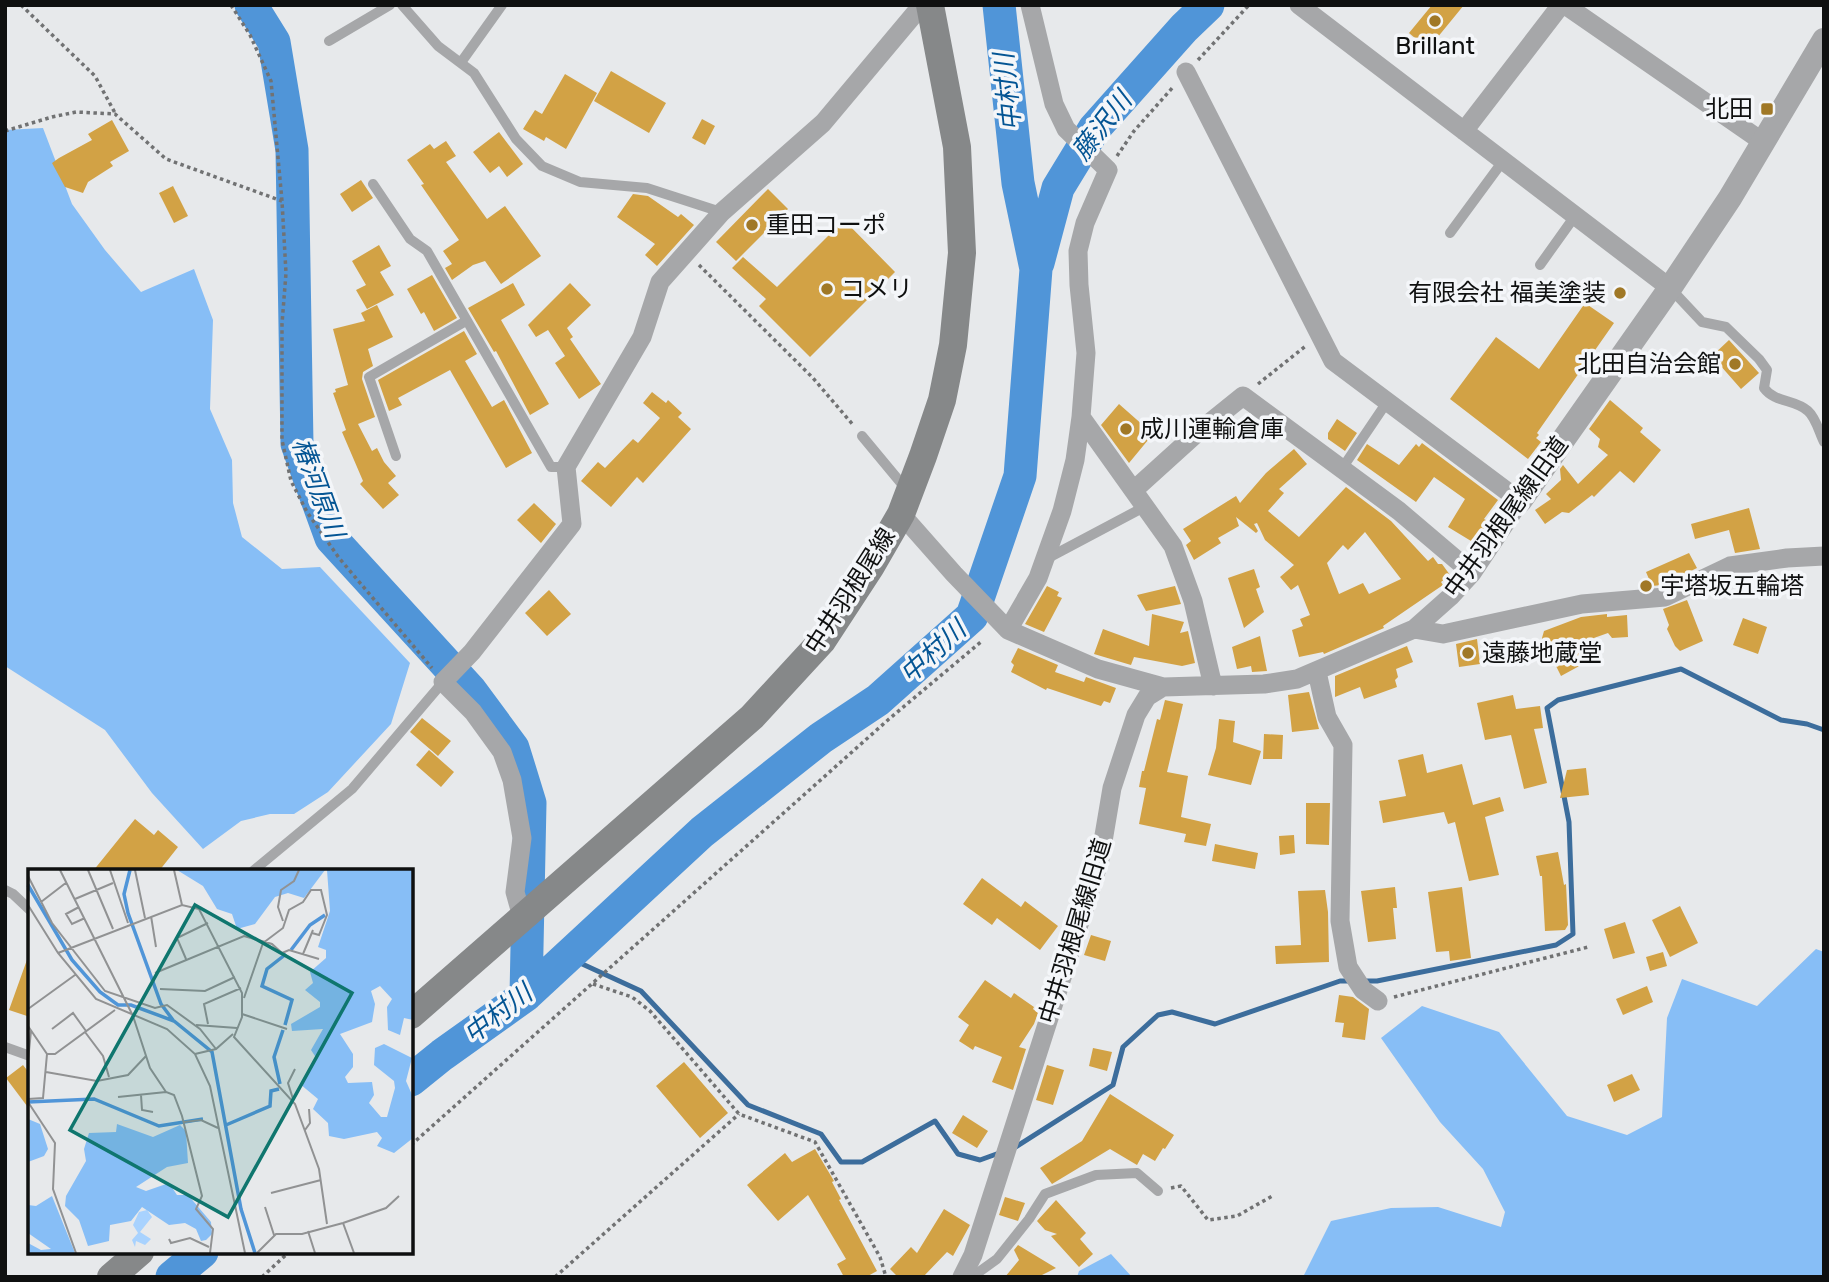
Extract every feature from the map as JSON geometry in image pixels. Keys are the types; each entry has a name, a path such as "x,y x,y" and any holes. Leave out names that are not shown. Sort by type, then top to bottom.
{"main road":[{"name":"中井羽根尾線","path":"413,1013 752,717 822,641 871,566 905,503 942,400 953,345 962,253 957,147 930,5"},
{"path":"111,1277 137,1254"}],"street":[{"path":"522,917 515,892 522,838 513,780 502,752 446,678 471,652 572,524 566,467 642,337 660,282 722,212 823,123 922,5"},
{"path":"1003,626 1038,578 1062,511 1075,460 1086,353 1078,251 1088,214 1108,170 1066,129 1054,104 1030,5"},
{"path":"1300,5 1670,288"},
{"path":"1464,131 1563,5 1763,142"},
{"name":"中井羽根尾線旧道","path":"962,1277 973,1255 1100,859 1112,788 1136,715 1147,697 1163,687 1264,684 1297,679 1414,629 1450,597 1472,573 1670,288 1730,198 1824,40"},
{"path":"1185,72 1333,361 1520,501"},
{"path":"1134,490 1243,396 1399,511 1472,573"},
{"path":"1081,418 1173,546 1193,601 1213,686"},
{"path":"905,503 954,575 1003,626 1098,669 1163,687"},
{"path":"1414,629 1443,634 1581,604 1665,597 1730,566 1824,556"},
{"path":"1317,672 1327,717 1343,745 1340,922 1348,967 1363,990 1378,1001"}],"lane":[{"path":"329,41 390,5"},
{"path":"402,5 438,46 474,72 516,139 542,166 580,182 647,188 722,212"},
{"path":"462,61 502,5"},
{"path":"1450,233 1503,161"},
{"path":"373,184 410,239 427,251 551,467 566,467"},
{"path":"1540,265 1575,216"},
{"path":"1670,288 1702,322 1726,327 1759,359 1767,370 1764,388 1770,396 1800,405 1811,413 1824,442"},
{"path":"396,456 369,377 466,321"},
{"path":"1341,470 1387,402"},
{"path":"862,436 905,503"},
{"path":"1046,558 1146,506"},
{"path":"255,869 352,789 446,678"},
{"path":"5,890 28,908"},
{"path":"5,1047 28,1055"},
{"path":"972,1277 997,1259 1045,1194 1096,1175 1137,1173 1158,1191"}],"path":[{"path":"21,5 95,76 115,114 166,159 282,201"},
{"path":"231,5 250,35 271,81 286,273 282,324 282,440 291,481 307,512 339,558 446,678"},
{"path":"5,131 76,112 115,114"},
{"path":"685,251 813,378 862,436"},
{"path":"1243,396 1320,334"},
{"path":"413,1143 889,719 982,641"},
{"path":"1378,1001 1588,947"},
{"path":"593,984 632,997 650,1011 739,1114 815,1142 880,1257 886,1277"},
{"path":"555,1277 739,1114"},
{"path":"1158,1191 1181,1186 1208,1220 1237,1216 1273,1195"},
{"path":"262,1277 287,1254"}],"shaded area":[{"path":"43,128 72,204 105,250 141,292 194,269 213,320 210,409 232,460 233,503 242,537 282,569 320,567 410,663 391,724 328,792 294,814 270,814 241,821 203,849 152,793 105,730 5,666 5,130"},
{"path":"1816,949 1824,952 1824,1277 1303,1277 1331,1221 1391,1208 1438,1207 1501,1227 1505,1212 1483,1169 1440,1122 1381,1038 1422,1006 1499,1032 1567,1116 1627,1135 1662,1117 1667,1018 1682,979 1757,1006"},
{"path":"1111,1254 1132,1277 1077,1277 1079,1271"}],"building":[{"name":"Brillant","path":"1432,5 1464,5 1428,49 1409,33"},
{"path":"611,71 666,103 649,133 594,101"},
{"path":"565,74 597,93 566,149 546,137 544,141 523,129 535,110 542,114"},
{"path":"702,119 715,126 705,145 692,138"},
{"path":"112,120 129,151 110,162 113,166 88,182 83,193 65,187 52,163 92,140 88,134"},
{"path":"499,132 523,164 507,177 499,166 490,173 473,152"},
{"path":"446,141 456,156 446,162 487,219 505,206 541,256 501,284 485,261 473,265 452,280 445,268 452,264 443,251 459,240 407,160 430,144 434,149"},
{"path":"361,180 373,198 352,212 340,194"},
{"path":"173,186 188,216 174,223 159,193"},
{"name":"重田コーポ","path":"768,189 788,209 736,261 716,242"},
{"path":"633,194 648,196 678,217 681,214 694,225 657,266 645,255 655,244 617,217"},
{"name":"コメリ","path":"844,220 895,272 810,357 759,306 766,299 732,268 743,257 777,287"},
{"path":"379,245 391,266 380,272 394,295 367,309 356,290 366,285 352,261"},
{"path":"432,275 457,318 434,331 407,289"},
{"path":"513,283 525,305 501,320 549,404 530,415 496,351 494,352 468,308"},
{"path":"570,283 591,305 567,328 573,337 570,339 601,384 579,399 555,363 565,356 548,330 536,337 528,325"},
{"path":"1585,303 1614,323 1537,433 1539,435 1536,438 1541,442 1528,459 1450,399 1496,337 1539,369"},
{"path":"377,305 393,337 368,349 373,366 363,372 362,379 375,417 358,424 372,451 377,448 396,476 388,483 399,495 383,509 360,484 363,481 342,432 346,430 333,393 336,392 335,389 348,385 333,329 365,321 361,313"},
{"path":"464,331 477,354 465,361 492,407 504,400 532,453 506,468 450,370 398,398 402,405 389,411 378,380"},
{"name":"北田自治会館","path":"1729,340 1759,373 1741,389 1712,356"},
{"path":"652,392 666,403 668,400 682,413 678,417 691,429 643,483 637,477 611,507 581,481 598,462 605,468 633,439 638,443 660,418 643,403"},
{"path":"1610,400 1643,428 1640,432 1661,450 1634,483 1620,471 1594,497 1592,495 1569,513 1562,512 1545,524 1535,510 1551,499 1546,494 1561,480 1560,469 1563,465 1578,484 1608,455 1598,447 1600,439 1589,429"},
{"name":"成川運輸倉庫","path":"1119,404 1153,434 1129,463 1101,425"},
{"path":"1337,419 1357,433 1345,451 1328,439 1328,433"},
{"path":"1422,443 1498,500 1484,519 1491,523 1476,544 1448,527 1465,499 1434,477 1416,502 1357,460 1367,444 1399,465 1416,444 1419,447"},
{"path":"1294,449 1307,464 1279,489 1284,493 1268,511 1299,537 1346,487 1391,521 1428,561 1433,557 1450,575 1441,582 1443,585 1383,626 1384,628 1324,654 1323,652 1299,657 1292,630 1303,626 1300,619 1310,615 1298,585 1291,590 1280,577 1294,565 1265,540 1257,523 1254,524 1258,531 1256,533 1236,517 1239,526 1218,538 1221,543 1194,560 1186,545 1191,541 1183,529 1236,496 1240,503 1266,473","holes":["1365,532 1401,579 1369,594 1363,583 1339,594 1327,563 1343,545 1348,550"]},
{"path":"534,503 556,524 541,543 517,520"},
{"path":"1749,508 1760,549 1735,553 1729,530 1695,539 1691,524"},
{"path":"1689,553 1697,568 1662,585 1652,586 1646,572"},
{"path":"1254,569 1260,587 1256,589 1264,612 1244,628 1228,578"},
{"path":"1047,586 1059,592 1057,596 1062,598 1044,632 1025,624"},
{"path":"1175,586 1181,604 1146,611 1137,595"},
{"path":"549,590 571,614 547,636 525,613"},
{"path":"1687,600 1703,641 1680,651 1667,629 1669,625 1663,609"},
{"path":"1152,614 1184,622 1180,633 1188,631 1195,663 1182,666 1134,657 1131,665 1094,654 1103,629 1149,646"},
{"path":"1607,614 1607,617 1627,615 1628,637 1612,638 1608,633 1577,644 1580,652 1578,655 1583,664 1561,676 1542,638 1544,631 1581,617"},
{"path":"1743,618 1767,627 1758,654 1733,645"},
{"path":"1260,636 1267,671 1252,672 1251,666 1237,669 1232,647"},
{"name":"遠藤地蔵堂","path":"1477,639 1480,664 1459,667 1456,644"},
{"path":"1407,646 1413,662 1396,669 1397,687 1364,699 1360,687 1335,697 1335,676"},
{"path":"1018,648 1058,665 1055,672 1084,682 1086,677 1116,688 1110,703 1104,701 1101,706 1047,688 1046,690 1011,672 1014,665 1011,662"},
{"path":"1309,692 1319,729 1292,732 1288,695"},
{"path":"1513,695 1516,709 1540,706 1543,728 1534,729 1547,783 1524,789 1511,735 1485,740 1477,703"},
{"path":"1165,700 1183,704 1167,772 1188,776 1181,817 1211,824 1206,846 1184,842 1186,834 1139,824 1146,788 1139,787 1142,771"},
{"path":"422,718 451,741 438,756 410,732"},
{"path":"1219,719 1235,721 1233,742 1261,751 1251,785 1208,775 1216,748"},
{"path":"1264,734 1283,735 1282,759 1263,759"},
{"path":"429,750 454,772 441,787 416,765"},
{"path":"1423,754 1427,773 1462,764 1473,805 1500,797 1504,811 1485,817 1499,875 1469,881 1455,822 1448,824 1444,812 1383,823 1379,801 1406,796 1398,760"},
{"path":"1586,768 1589,795 1560,798 1567,770"},
{"path":"1306,803 1330,803 1329,845 1306,844"},
{"path":"135,819 154,835 158,830 178,847 161,869 95,869"},
{"path":"1294,835 1295,853 1280,855 1279,836"},
{"path":"1215,844 1258,853 1255,869 1212,861"},
{"path":"1558,852 1564,885 1566,884 1568,925 1565,930 1545,931 1542,876 1536,856"},
{"path":"982,878 1021,907 1025,901 1058,926 1040,950 997,918 992,925 963,904"},
{"path":"1395,887 1397,908 1393,908 1396,939 1368,942 1361,891"},
{"path":"1462,887 1471,958 1450,961 1449,951 1436,952 1428,892"},
{"path":"1325,890 1329,962 1276,964 1275,946 1301,945 1298,891"},
{"path":"1680,906 1698,943 1670,957 1652,920"},
{"path":"1625,922 1635,953 1613,959 1604,929"},
{"path":"1091,935 1111,941 1105,961 1084,955"},
{"path":"1663,952 1667,966 1650,971 1646,957"},
{"path":"28,957 28,1016 9,1010"},
{"path":"985,980 1011,998 1014,993 1038,1013 1019,1047 1026,1049 1013,1090 992,1082 1002,1057 975,1046 973,1050 959,1041 969,1025 958,1017"},
{"path":"1647,986 1653,1002 1623,1015 1616,999"},
{"path":"1339,995 1353,997 1369,1009 1365,1040 1342,1037 1344,1023 1335,1022"},
{"path":"1093,1048 1112,1052 1107,1071 1089,1066"},
{"path":"684,1062 728,1113 700,1138 656,1086"},
{"path":"23,1065 28,1071 28,1107 6,1078"},
{"path":"1047,1065 1064,1070 1053,1105 1036,1100"},
{"path":"1632,1074 1640,1090 1614,1102 1607,1085"},
{"path":"1110,1094 1174,1135 1165,1149 1163,1148 1155,1161 1143,1154 1137,1165 1110,1149 1052,1184 1040,1168 1082,1141"},
{"path":"963,1115 988,1131 977,1148 952,1133"},
{"path":"815,1149 834,1181 832,1182 841,1199 839,1200 877,1271 866,1277 844,1277 837,1264 846,1259 808,1195 778,1221 747,1185 785,1153 792,1162"},
{"path":"1005,1197 1025,1203 1018,1221 999,1215"},
{"path":"1056,1200 1086,1233 1080,1239 1093,1254 1079,1267 1051,1236 1057,1234 1045,1230 1037,1221"},
{"path":"944,1209 970,1225 953,1256 947,1252 923,1277 898,1277 890,1269 911,1247 917,1253"},
{"path":"1018,1245 1056,1268 1038,1277 1005,1277 1019,1260 1014,1250"}],"waterway":[{"name":"椿河原川","path":"251,5 274,42 292,150 297,444 331,538 471,691 513,748 530,803 526,995"},
{"name":"中村川","path":"413,1078 526,995 702,832 821,738 878,700 972,616 1020,476 1036,269 1018,183 999,5"},
{"name":"藤沢川","path":"1038,263 1058,188 1094,129 1184,28 1208,5"},
{"path":"1362,981 1377,981 1556,945 1573,934 1569,822 1547,708 1558,700 1681,669 1781,720 1824,730"},
{"path":"567,957 641,991 748,1105 821,1134 841,1162 862,1162 935,1121 958,1154 980,1160 1002,1152"},
{"path":"1014,1148 1113,1085 1123,1047 1158,1015 1172,1012 1215,1024 1340,981 1352,981"},
{"name":"中村川","path":"172,1277 200,1254"}],"place":[{"name":"Brillant","path":"1435,21"},
{"name":"北田","path":"1767,109"},
{"name":"重田コーポ","path":"752,225"},
{"name":"コメリ","path":"827,289"},
{"name":"有限会社 福美塗装","path":"1620,293"},
{"name":"北田自治会館","path":"1735,364"},
{"name":"成川運輸倉庫","path":"1126,429"},
{"name":"宇塔坂五輪塔","path":"1646,586"},
{"name":"遠藤地蔵堂","path":"1468,653"}]}
